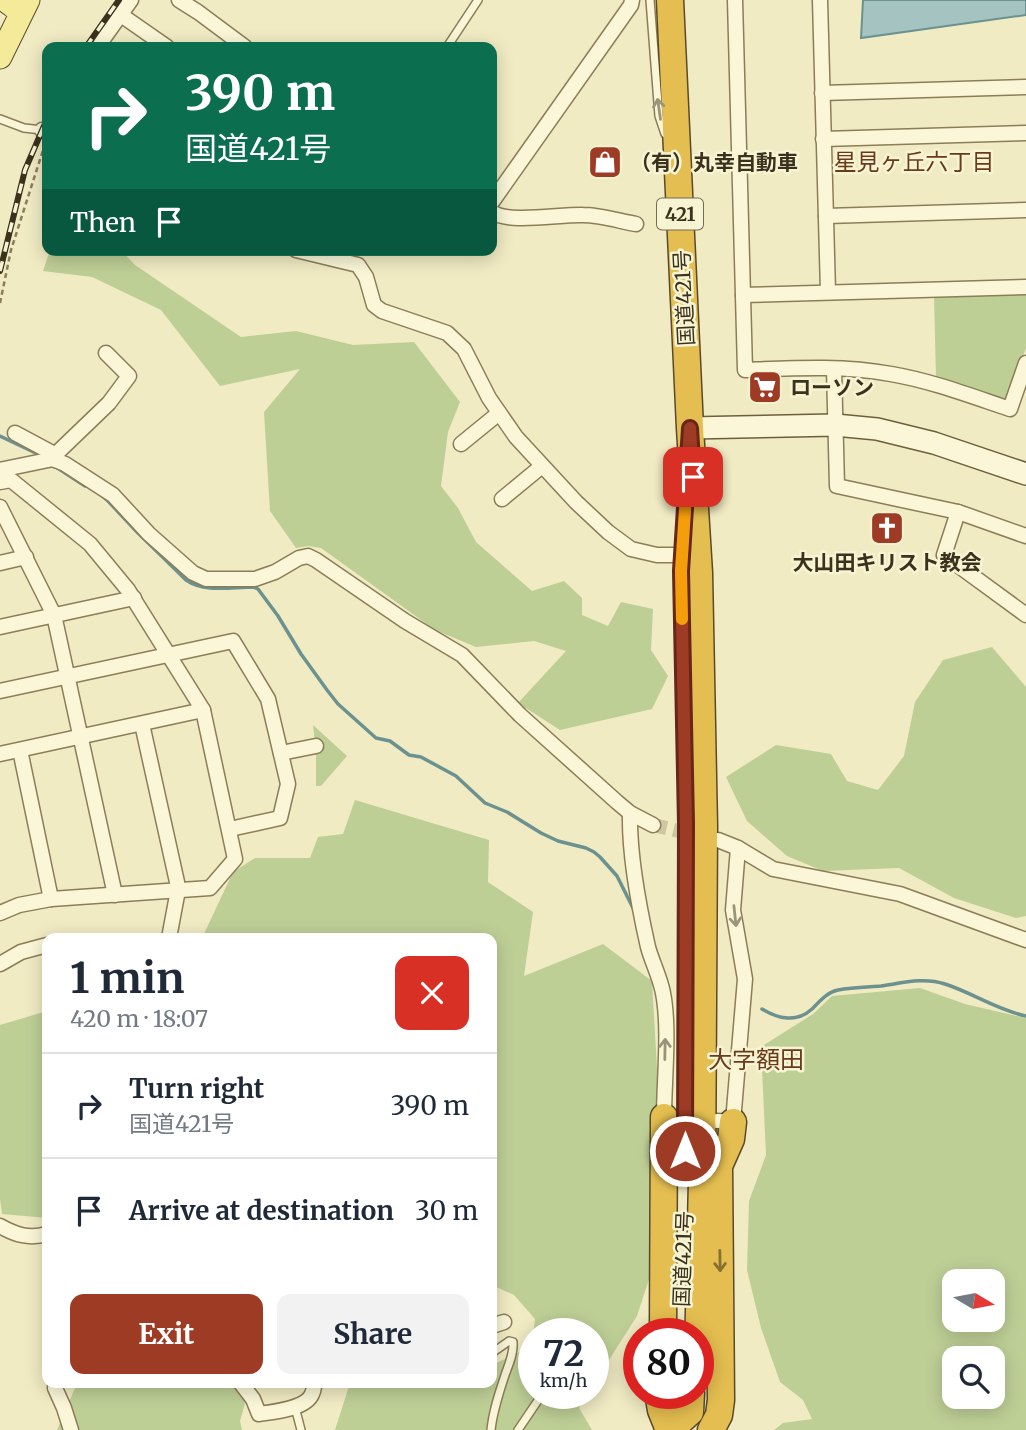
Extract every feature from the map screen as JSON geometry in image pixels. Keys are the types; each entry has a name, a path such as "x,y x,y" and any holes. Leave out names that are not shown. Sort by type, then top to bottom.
{"highway":[{"name":"国道421号","path":"670,0 699,573 704,827 702,1180 693,1318"},
{"name":"国道421号","path":"690,428 682,555 686,878 685,1178 691,1318"},
{"path":"663,1318 668,1118"},
{"path":"711,1430 719,1415 721,1400 719,1166 731,1139 725,1122"},
{"path":"661,1409 678,1427"},
{"path":"678,1427 679,1409"},
{"path":"678,1427 689,1409"},
{"path":"678,1427 690,1409"}],"main road":[{"path":"0,57 17,5"}],"street":[{"path":"101,42 131,0"},
{"path":"180,0 238,42"},
{"path":"497,195 632,0"},
{"path":"735,0 745,370 811,368 887,373 956,390 1010,409 1026,363"},
{"path":"820,0 828,292"},
{"path":"121,15 160,42"},
{"path":"822,93 1026,87"},
{"path":"823,139 1026,133"},
{"path":"826,216 1026,210"},
{"path":"497,217 584,215 636,224"},
{"path":"321,256 358,265 366,277 374,305 382,311 447,333 464,349 489,398 516,437 576,502 608,532 631,549 657,555 682,555"},
{"path":"743,295 1026,287"},
{"path":"0,470 51,459 109,403 129,376 106,353"},
{"path":"834,369 837,486 958,512 1026,536"},
{"path":"461,444 499,413"},
{"path":"690,428 835,425 877,429 912,436 1026,474"},
{"path":"15,433 51,459 78,471 113,495 149,534 198,577 217,580 256,579 299,558 308,556 316,560 405,621 462,655 520,715 630,813 653,825"},
{"path":"502,499 542,466"},
{"path":"0,482 11,480 90,544 134,598 170,654 204,710 235,859 210,888 51,899 19,905 0,913"},
{"path":"0,507 54,615 116,894"},
{"path":"958,512 944,555 1026,615"},
{"path":"0,563 26,557"},
{"path":"0,627 134,598"},
{"path":"0,691 233,641 268,699 288,784 280,818 230,829"},
{"path":"0,754 204,710"},
{"path":"142,724 178,890 170,933"},
{"path":"281,753 316,746"},
{"path":"20,750 51,899"},
{"path":"630,813 635,873 649,948 663,993 668,1118"},
{"path":"718,841 738,848 773,869 900,894 1026,940"},
{"path":"725,1122 740,1046 744,979 733,910 738,848"},
{"path":"0,964 21,952 42,946"},
{"path":"0,1226 30,1237 42,1235"},
{"path":"55,1388 71,1430"},
{"path":"245,1388 259,1414 302,1404 312,1397 314,1388"}],"lane":[{"path":"450,42 478,0"},
{"path":"650,0 659,116 679,174"},
{"path":"0,119 42,132"},
{"path":"491,1430 513,1342 509,1341 497,1349"},
{"path":"295,1407 301,1430"},
{"path":"518,1430 532,1409"}],"path":[{"path":"0,303 11,250 42,143"}],"green space":[{"path":"48,256 127,256 135,265 241,337 296,331 353,345 414,342 460,402 448,432 441,486 458,508 476,542 532,591 564,581 582,598 582,615 608,626 621,602 653,609 651,650 668,676 652,709 560,730 518,703 566,651 534,641 476,647 435,630 321,548 296,548 270,511 264,412 300,369 220,386 161,310 92,277 43,271"},
{"path":"1026,292 1026,348 1008,398 1003,401 936,379 934,296"},
{"path":"992,647 1026,687 1026,916 1016,918 954,898 899,868 823,871 787,856 747,821 726,777 776,745 831,754 847,781 878,790 904,756 915,702 943,660"},
{"path":"313,725 347,756 321,786 316,786"},
{"path":"355,800 489,840 488,882 533,912 524,976 603,944 652,981 660,1120 659,1249 637,1316 623,1318 623,1338 609,1360 609,1318 534,1318 514,1295 497,1287 497,933 204,933 233,872 255,858 310,858 318,837 343,834"},
{"path":"920,988 965,1004 1026,1018 1026,1430 774,1430 783,1423 812,1419 803,1400 780,1382 761,1328 747,1270 749,1201 766,1155 761,1047 813,1014 832,996"},
{"path":"42,1012 42,1218 2,1214 0,1025"},
{"path":"518,1353 518,1409 580,1409 592,1430 335,1430 348,1388 497,1388 497,1363"},
{"path":"75,1388 249,1388 240,1421 242,1430 57,1430"}],"water":[{"path":"863,0 1026,0 1026,15 861,38"}],"waterway":[{"path":"0,436 42,456"},
{"path":"56,467 85,486"},
{"path":"101,495 186,580 201,587 258,589 338,704 376,738 390,741 409,755 421,757 456,776 485,803 507,812 541,833 594,852 617,876 635,912"},
{"path":"762,1009 781,1017 794,1018 812,1009 834,991 929,981 955,988 1005,1010 1026,1016"}],"tunnel":[{"path":"653,825 709,838"},
{"path":"672,1118 706,1120"}],"railway":[{"path":"90,42 119,0"},
{"path":"0,271 25,170 42,131"}],"slow traffic":[{"path":"682,619 681,571 688,465"}],"place":[{"name":"（有）丸幸自動車","path":"605,162"},
{"name":"ローソン","path":"765,387"},
{"name":"大山田キリスト教会","path":"887,528"}],"district":[{"name":"星見ヶ丘六丁目","path":"914,161"},
{"name":"大字額田","path":"756,1059"}],"route":[{"path":"685,1151 686,824 681,571 690,428 693,477"}]}
